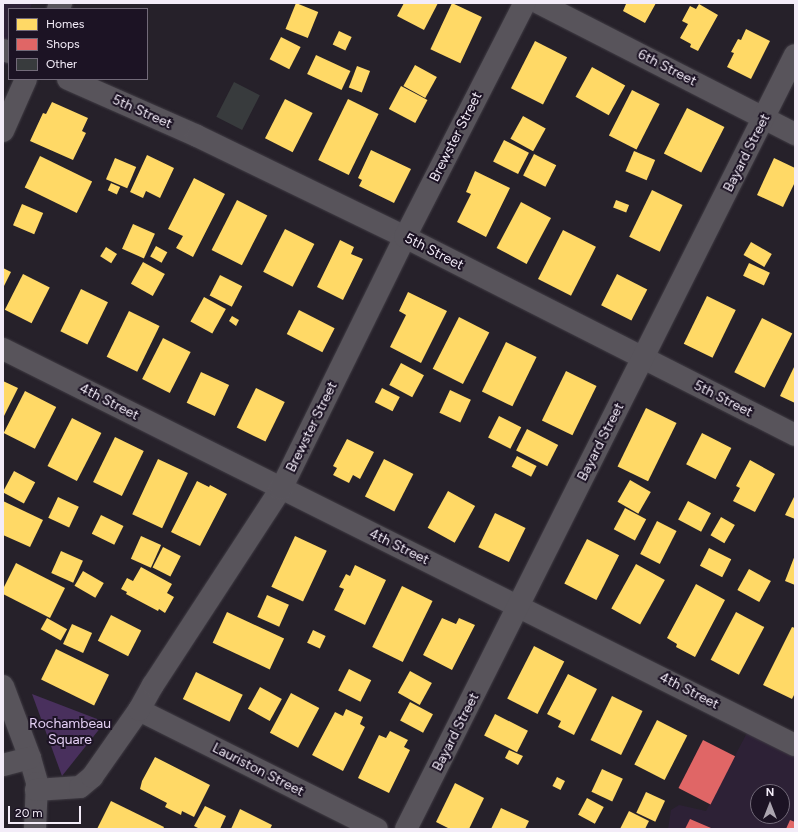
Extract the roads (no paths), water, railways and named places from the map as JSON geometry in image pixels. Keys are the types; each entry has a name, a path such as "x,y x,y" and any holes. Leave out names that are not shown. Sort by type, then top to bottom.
{"street":[{"name":"Brewster Street","path":"36,790 80,788 92,777 139,710 153,685 281,489 405,237 525,3"},
{"name":"6th Street","path":"539,3 795,134"},
{"name":"Bayard Street","path":"406,829 520,606 795,55"},
{"path":"3,131 26,80"},
{"name":"5th Street","path":"70,80 197,136 405,237 795,435"},
{"name":"4th Street","path":"3,349 281,489 520,606 795,745"},
{"path":"3,686 30,758 37,783 35,829"},
{"name":"Lauriston Street","path":"139,710 377,829"},
{"path":"3,765 30,758"}],"park label":[{"name":"Rochambeau Square","path":"70,732"}]}
